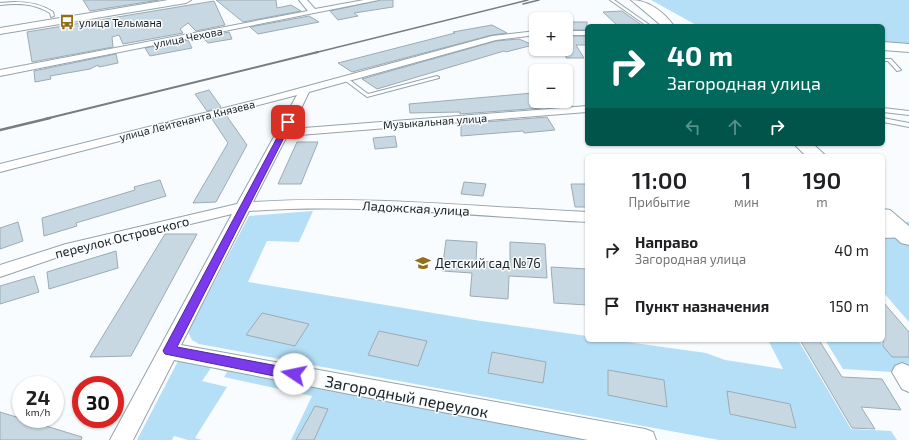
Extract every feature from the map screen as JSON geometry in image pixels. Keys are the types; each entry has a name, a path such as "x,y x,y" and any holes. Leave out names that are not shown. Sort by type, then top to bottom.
{"main road":[{"path":"0,24 151,0"},
{"path":"0,30 186,0"},
{"path":"636,0 664,20 667,24"},
{"path":"885,46 909,48"},
{"path":"805,146 815,154"},
{"path":"885,217 899,234"}],"street":[{"path":"303,0 314,12"},
{"name":"улица Чехова","path":"0,73 375,0"},
{"path":"573,33 585,33"},
{"name":"улица Лейтенанта Князева","path":"0,168 305,90 495,38 529,34"},
{"path":"121,440 245,207 305,90"},
{"name":"Музыкальная улица","path":"283,133 585,109"},
{"name":"Ладожская улица","path":"245,207 289,204 363,205 585,217"},
{"name":"переулок Островского","path":"0,271 66,249 130,232 245,207"},
{"name":"Загородный переулок","path":"169,351 645,440"},
{"path":"909,373 902,372 909,383"}],"lane":[{"path":"612,0 646,24"},
{"path":"0,4 27,3 42,5 52,12 52,16"},
{"path":"885,60 889,60 899,70"},
{"path":"345,79 367,96 437,77"},
{"path":"885,110 909,113"},
{"path":"885,120 909,125"}],"shaded area":[{"path":"651,0 909,0 909,44 885,42 885,24 694,24"},
{"path":"313,211 299,242 267,241 248,282 481,321 585,336 585,342 627,342 706,353 725,360 783,369 769,342 799,342 851,429 891,431 897,440 719,440 199,344 192,340 188,332 249,216"},
{"path":"891,222 909,222 909,322 885,294 885,230"},
{"path":"826,342 881,342 892,357 909,357 909,373 843,369"},
{"path":"178,361 612,440 291,440 312,396 224,377 227,372 211,368 202,381 227,387 195,438 202,440 188,440 174,436 172,440 137,440"}],"building":[{"path":"83,0 159,0 90,11"},
{"path":"216,0 276,0 277,8 291,5 301,11 243,22"},
{"path":"380,0 393,0 393,7 354,13 358,16 338,20 330,11"},
{"path":"214,1 225,25 196,31 188,23 180,29 183,33 123,44 119,35 112,37 113,47 32,62 27,32"},
{"path":"622,11 640,24 616,24 603,12"},
{"path":"309,16 319,22 258,34 250,27"},
{"path":"573,22 587,22 587,24 585,24 585,30 573,30"},
{"path":"492,25 507,33 492,35 352,72 338,63 455,33 453,32"},
{"path":"229,32 232,39 208,43 202,37"},
{"path":"573,36 585,36 585,45 576,45 584,58 566,58 566,56 573,56"},
{"path":"519,39 529,43 529,46 506,52 504,51 377,89 362,79 496,41"},
{"path":"188,40 192,48 150,56 145,48"},
{"path":"116,54 118,63 99,67 98,65 90,69 50,76 51,79 35,82 34,71"},
{"path":"209,90 221,107 207,111 195,94"},
{"path":"529,93 529,108 542,108 460,114 460,112 410,113 409,104"},
{"path":"226,115 247,145 216,202 193,203 228,143 212,119"},
{"path":"547,117 555,130 461,136 461,124"},
{"path":"395,136 397,147 375,149 373,138"},
{"path":"297,142 318,142 301,184 278,184"},
{"path":"160,180 166,196 76,223 77,226 44,236 42,218 135,190 134,187"},
{"path":"464,182 486,184 483,196 461,194"},
{"path":"571,184 585,184 585,207 575,207"},
{"path":"18,222 23,241 0,249 0,228"},
{"path":"165,234 197,234 131,356 90,357"},
{"path":"446,240 477,242 476,261 510,263 510,242 545,244 547,278 509,276 508,299 470,296 472,273 442,271"},
{"path":"116,251 118,268 49,289 47,272"},
{"path":"551,267 585,269 585,305 554,303"},
{"path":"34,276 39,292 0,304 0,286"},
{"path":"885,304 909,332 909,357 892,357 883,346 883,342 885,342"},
{"path":"262,313 309,324 295,346 246,335"},
{"path":"379,331 427,341 418,366 368,355"},
{"path":"801,342 820,342 842,377 882,379 901,410 861,407 875,429 852,428"},
{"path":"492,352 546,362 543,383 488,373"},
{"path":"608,370 664,380 667,407 608,395"},
{"path":"727,391 790,404 796,428 730,414"},
{"path":"315,406 328,409 314,440 296,440"},
{"path":"0,412 12,416 12,428 52,428 82,437 81,440 0,440"}],"railway":[{"path":"314,53 528,0"},
{"path":"523,4 539,0"},
{"path":"45,119 318,52"},
{"path":"0,130 50,118"}],"place":[{"name":"улица Тельмана","path":"67,22"},
{"name":"Детский сад №76","path":"423,263"}],"route":[{"path":"288,122 169,351 294,374"}]}
